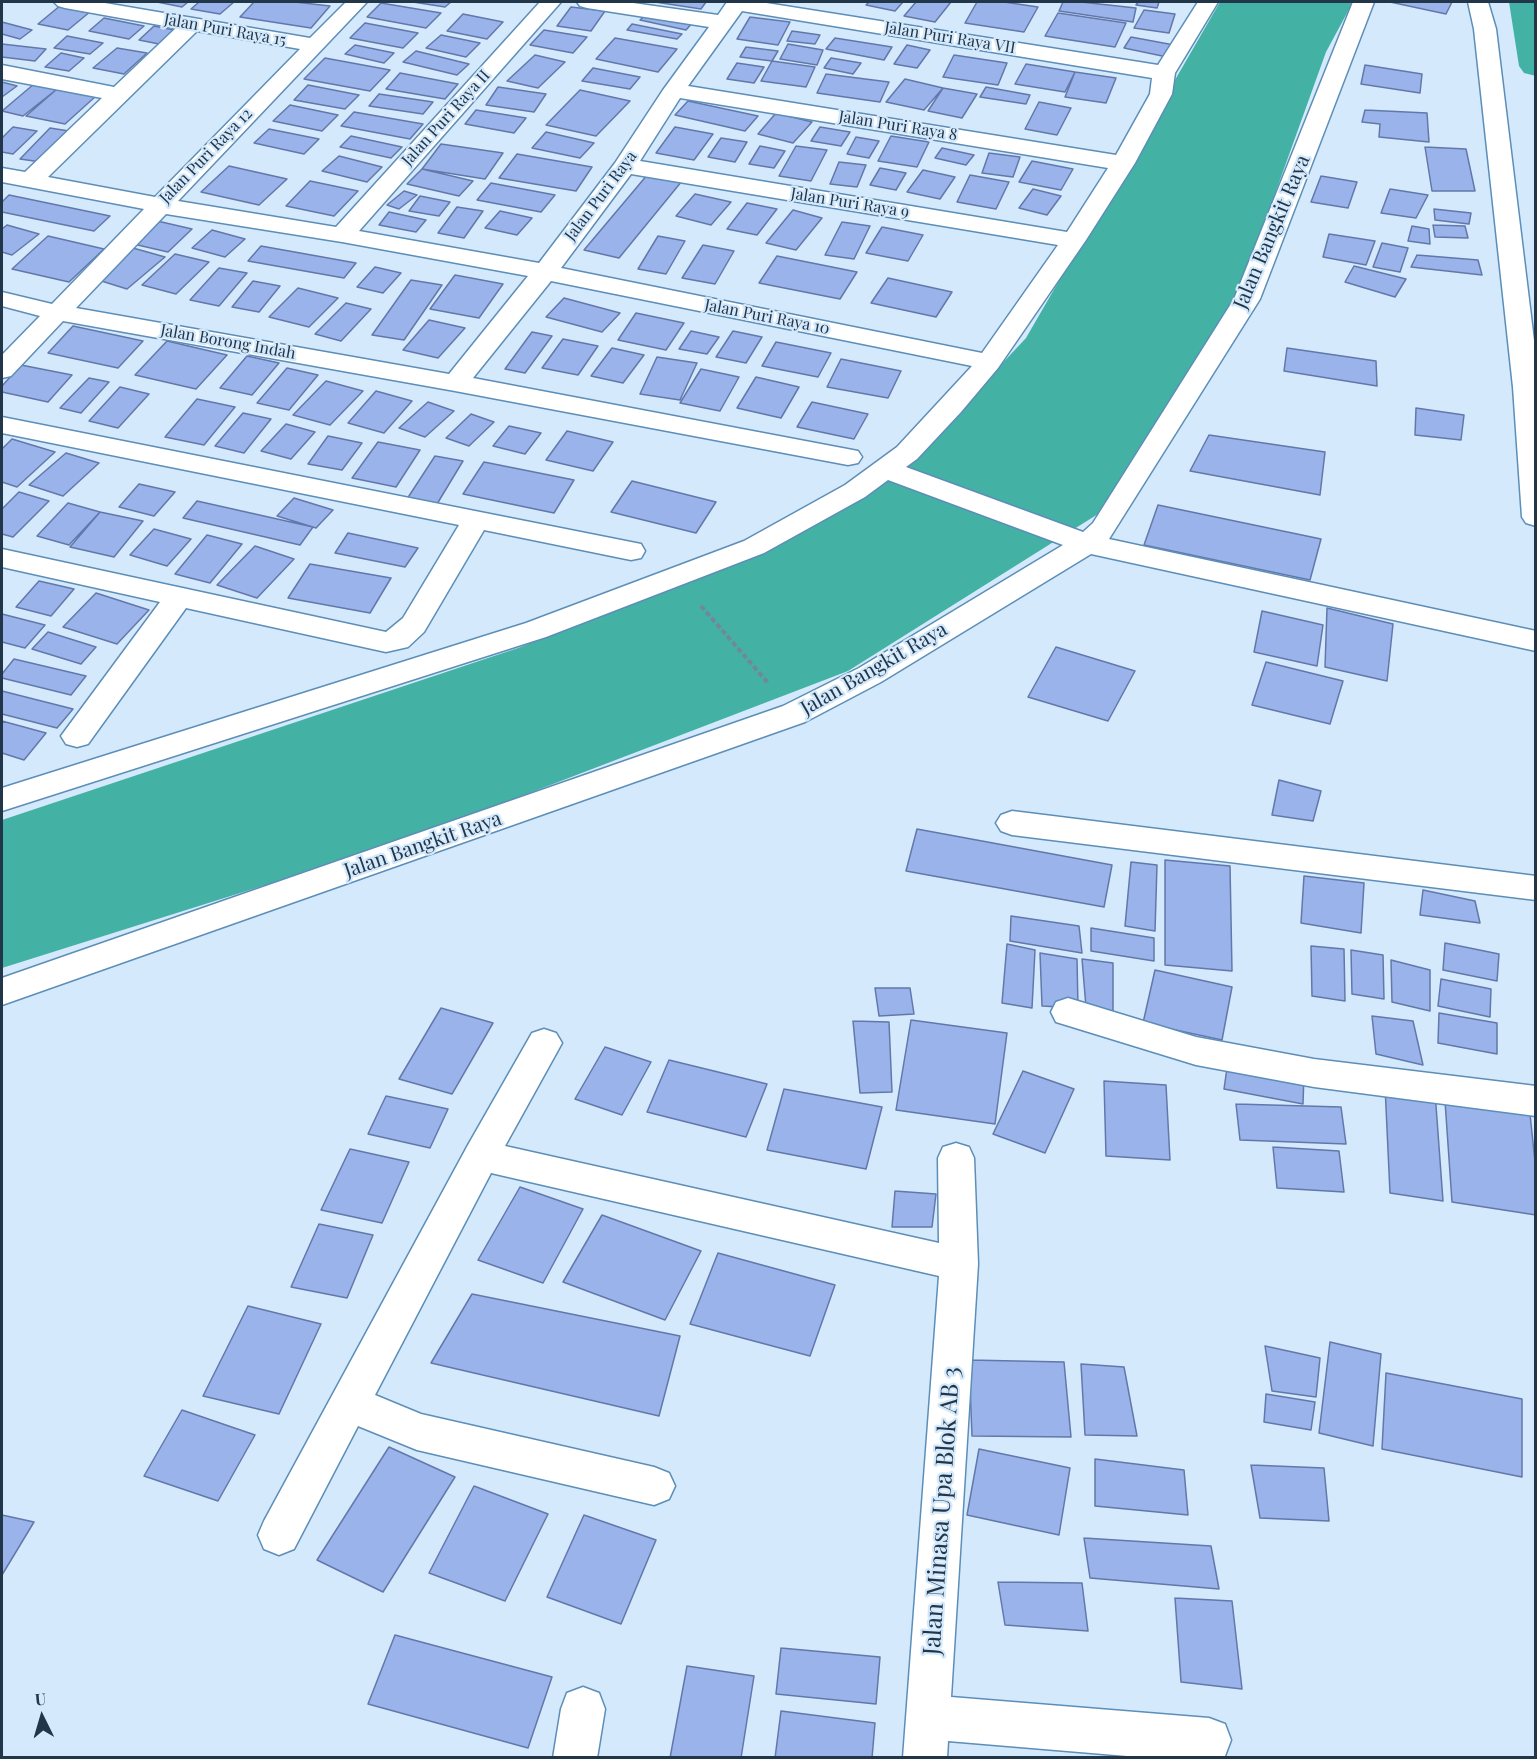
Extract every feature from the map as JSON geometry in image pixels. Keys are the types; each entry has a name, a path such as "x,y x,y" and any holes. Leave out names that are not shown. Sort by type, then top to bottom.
{"street":[{"name":"Jalan Puri Raya 15","path":"65,2 315,45"},
{"name":"Jalan Puri Raya 12","path":"3,366 357,2"},
{"name":"Jalan Puri Raya II","path":"342,235 551,2"},
{"name":"Jalan Puri Raya VII","path":"587,2 732,9 1164,74"},
{"path":"2,800 536,630 754,547 890,471 952,406 989,362 1074,240 1123,162 1161,94 1164,74 1208,2"},
{"name":"Jalan Bangkit Raya","path":"2,992 794,714 870,675 1004,592 1080,541 1103,529 1247,299 1364,2"},
{"path":"1478,2 1485,29 1526,387 1536,517"},
{"name":"Jalan Puri Raya","path":"454,383 626,166 674,90 732,9"},
{"path":"30,181 192,24"},
{"path":"2,72 119,95"},
{"name":"Jalan Puri Raya 8","path":"674,90 1123,162"},
{"name":"Jalan Puri Raya 9","path":"626,166 1074,240"},
{"name":"Jalan Puri Raya 10","path":"2,175 158,205 342,235 544,272 989,362"},
{"name":"Jalan Borong Indah","path":"2,299 55,312 454,383 848,457"},
{"path":"2,425 631,551"},
{"path":"890,471 1080,541 1536,641"},
{"path":"6,564 179,597 376,641 397,640 414,626 476,520"},
{"path":"77,736 179,597"},
{"path":"1012,823 1536,888"},
{"path":"1068,1012 1196,1050 1239,1059 1314,1073 1536,1101"},
{"path":"279,1535 544,1042"},
{"path":"481,1156 959,1264"},
{"name":"Jalan Minasa Upa Blok AB 3","path":"926,1738 959,1264 956,1158"},
{"path":"351,1404 417,1432 654,1486"},
{"path":"575,1758 583,1709"},
{"path":"926,1738 1209,1740"}],"path":[{"path":"699,604 776,693"}],"shaded area":[{"path":"1220,2 1353,2 1326,52 1209,377 1098,514 848,671 399,843 2,968 2,820 518,648 862,513 1026,338"},
{"path":"1518,2 1535,2 1535,48"}],"building":[{"path":"157,2 188,2 182,7"},
{"path":"199,2 234,2 220,14 191,9"},
{"path":"254,2 295,2 330,6 311,28 240,17"},
{"path":"413,2 451,2 445,7"},
{"path":"655,2 706,2 701,9"},
{"path":"869,2 903,2 895,11 866,5"},
{"path":"916,2 951,2 935,22 904,16"},
{"path":"977,2 1004,2 1038,7 1024,32 965,23"},
{"path":"1063,2 1136,8 1133,22 1059,11"},
{"path":"1138,2 1159,2 1157,8 1136,5"},
{"path":"1390,2 1452,2 1446,14"},
{"path":"381,3 441,13 426,28 367,17"},
{"path":"61,5 91,11 68,30 38,24"},
{"path":"571,7 605,11 591,31 557,26"},
{"path":"1144,10 1175,14 1169,33 1134,28"},
{"path":"649,12 694,21 686,30 640,20"},
{"path":"1058,13 1126,23 1115,47 1045,36"},
{"path":"463,14 503,22 487,39 447,31"},
{"path":"750,17 790,22 778,45 737,39"},
{"path":"104,18 144,26 129,39 89,31"},
{"path":"2,22 32,30 20,39 2,34"},
{"path":"365,23 418,33 403,48 350,38"},
{"path":"632,24 682,34 677,39 627,30"},
{"path":"154,26 179,31 164,45 139,40"},
{"path":"544,30 587,37 573,53 530,45"},
{"path":"792,31 820,35 815,44 787,41"},
{"path":"441,35 480,43 466,57 426,48"},
{"path":"67,36 103,43 90,54 54,48"},
{"path":"1131,37 1174,45 1167,57 1124,48"},
{"path":"615,38 677,49 658,72 596,59"},
{"path":"835,38 892,47 884,60 826,49"},
{"path":"2,44 46,49 35,61 2,57"},
{"path":"788,44 823,50 817,65 780,59"},
{"path":"355,45 394,53 384,63 345,54"},
{"path":"907,45 930,50 917,68 894,64"},
{"path":"746,47 778,51 772,61 740,57"},
{"path":"117,48 147,53 124,74 93,68"},
{"path":"416,51 469,64 457,75 403,62"},
{"path":"61,53 84,58 69,71 45,67"},
{"path":"535,55 565,62 538,88 507,81"},
{"path":"954,55 1007,63 998,85 943,77"},
{"path":"325,58 390,70 370,91 304,79"},
{"path":"831,58 861,63 853,74 824,68"},
{"path":"772,61 815,67 806,87 761,81"},
{"path":"737,63 764,67 754,83 727,79"},
{"path":"1026,64 1075,72 1065,92 1015,84"},
{"path":"1365,65 1422,74 1420,93 1361,84"},
{"path":"593,68 640,77 630,89 582,81"},
{"path":"1075,72 1116,78 1106,103 1065,97"},
{"path":"400,73 458,84 445,99 386,89"},
{"path":"826,74 889,82 880,102 817,93"},
{"path":"905,79 943,88 924,110 886,102"},
{"path":"2,82 17,86 2,97"},
{"path":"34,84 57,89 23,116 2,111"},
{"path":"308,85 359,95 345,109 294,100"},
{"path":"498,87 546,94 534,112 486,105"},
{"path":"986,87 1030,95 1026,104 980,97"},
{"path":"943,88 977,94 962,118 928,111"},
{"path":"57,89 96,96 65,124 26,116"},
{"path":"580,90 630,101 596,136 546,125"},
{"path":"379,94 433,102 423,114 369,106"},
{"path":"688,101 758,116 745,131 675,115"},
{"path":"1039,102 1071,108 1057,135 1025,129"},
{"path":"290,105 338,115 322,131 273,121"},
{"path":"476,110 526,118 514,133 465,124"},
{"path":"1365,110 1427,113 1429,142 1379,137 1380,124 1362,122"},
{"path":"354,112 423,124 410,139 341,126"},
{"path":"776,113 812,122 793,143 758,134"},
{"path":"13,127 37,131 13,154 2,152 2,138"},
{"path":"675,127 713,134 694,160 656,153"},
{"path":"820,127 850,132 841,146 811,141"},
{"path":"50,128 69,131 41,162 20,159"},
{"path":"269,129 319,139 304,154 254,143"},
{"path":"546,132 594,143 580,158 532,148"},
{"path":"351,136 402,147 391,158 340,147"},
{"path":"891,136 929,142 917,167 878,161"},
{"path":"856,137 879,141 869,158 847,154"},
{"path":"721,138 747,142 735,162 708,157"},
{"path":"441,144 503,153 485,179 422,169"},
{"path":"760,146 785,151 774,168 749,164"},
{"path":"796,146 827,150 811,181 779,176"},
{"path":"1425,147 1466,149 1475,191 1432,191"},
{"path":"942,148 974,155 966,165 935,158"},
{"path":"989,153 1020,157 1013,177 982,173"},
{"path":"517,154 592,167 576,191 499,178"},
{"path":"339,156 382,167 367,182 322,171"},
{"path":"1032,161 1073,169 1061,190 1019,182"},
{"path":"839,162 866,165 857,187 830,184"},
{"path":"229,166 287,179 259,205 201,192"},
{"path":"880,168 906,173 896,190 870,185"},
{"path":"422,169 473,181 459,196 407,184"},
{"path":"923,170 955,177 940,199 907,192"},
{"path":"648,174 682,181 619,258 584,250"},
{"path":"970,175 1009,182 996,209 957,202"},
{"path":"1321,176 1357,182 1348,208 1311,202"},
{"path":"310,181 358,191 334,216 286,206"},
{"path":"491,183 555,195 541,212 477,200"},
{"path":"1033,189 1061,196 1047,215 1019,208"},
{"path":"1390,189 1428,195 1416,218 1381,213"},
{"path":"404,191 417,195 399,209 387,205"},
{"path":"695,194 731,202 711,225 676,216"},
{"path":"9,195 110,216 94,231 2,212 2,202"},
{"path":"420,196 450,202 439,216 409,211"},
{"path":"747,203 777,209 757,235 727,229"},
{"path":"457,207 483,211 464,238 438,233"},
{"path":"1434,209 1471,213 1469,224 1435,220"},
{"path":"793,210 822,218 796,250 766,243"},
{"path":"500,211 532,218 517,235 485,228"},
{"path":"389,212 426,220 416,232 379,225"},
{"path":"153,220 192,229 168,252 129,243"},
{"path":"842,222 870,226 854,259 825,255"},
{"path":"7,225 39,234 12,255 2,252 2,229"},
{"path":"1433,225 1465,226 1468,238 1435,237"},
{"path":"1412,226 1429,229 1430,244 1408,241"},
{"path":"882,227 923,235 908,261 866,253"},
{"path":"212,230 245,239 225,257 192,248"},
{"path":"1329,234 1375,241 1366,265 1323,257"},
{"path":"48,236 104,249 69,282 12,269"},
{"path":"658,236 685,241 666,274 638,269"},
{"path":"1382,243 1408,248 1400,272 1373,267"},
{"path":"703,245 734,251 715,284 682,278"},
{"path":"261,246 356,263 344,278 248,261"},
{"path":"133,248 165,257 127,289 95,279"},
{"path":"175,254 209,262 176,294 142,285"},
{"path":"1417,255 1478,260 1482,275 1411,267"},
{"path":"777,256 857,272 840,299 759,283"},
{"path":"1354,266 1406,279 1395,297 1345,282"},
{"path":"375,267 401,273 383,293 357,287"},
{"path":"219,268 247,273 219,306 190,300"},
{"path":"455,275 503,284 479,318 430,309"},
{"path":"888,278 952,292 936,317 871,303"},
{"path":"411,280 442,285 404,340 372,335"},
{"path":"253,281 280,286 259,312 232,307"},
{"path":"298,288 338,298 309,327 269,317"},
{"path":"564,298 620,313 602,332 546,317"},
{"path":"346,303 371,309 341,341 315,334"},
{"path":"636,313 684,323 666,350 618,340"},
{"path":"429,320 465,328 438,358 403,350"},
{"path":"73,326 143,341 118,368 48,353"},
{"path":"691,331 719,337 707,354 679,349"},
{"path":"733,331 762,337 746,363 716,357"},
{"path":"532,332 552,336 525,373 505,369"},
{"path":"563,339 598,346 578,375 542,368"},
{"path":"167,341 227,355 196,389 135,375"},
{"path":"776,342 831,353 818,377 762,366"},
{"path":"612,348 644,355 623,383 591,376"},
{"path":"1287,348 1376,361 1377,386 1284,371"},
{"path":"247,356 279,363 252,395 220,388"},
{"path":"657,357 697,363 680,400 640,394"},
{"path":"841,359 901,371 888,398 827,387"},
{"path":"21,365 72,375 48,402 2,392 2,386"},
{"path":"287,368 318,375 289,410 257,403"},
{"path":"701,369 739,377 720,411 680,403"},
{"path":"756,377 799,387 781,418 737,408"},
{"path":"89,378 109,382 81,413 60,408"},
{"path":"326,381 363,391 330,425 293,415"},
{"path":"120,387 149,394 118,428 89,421"},
{"path":"376,391 412,401 384,433 348,423"},
{"path":"197,399 235,407 204,445 165,437"},
{"path":"428,402 454,411 425,437 399,428"},
{"path":"812,402 868,414 854,439 797,427"},
{"path":"1416,408 1464,415 1461,440 1415,435"},
{"path":"243,413 271,419 244,453 215,446"},
{"path":"471,414 494,422 469,446 446,438"},
{"path":"286,424 315,432 291,459 261,451"},
{"path":"509,426 541,433 525,454 493,446"},
{"path":"567,431 613,442 593,471 546,460"},
{"path":"1209,435 1325,452 1320,495 1190,471"},
{"path":"328,436 362,443 342,470 308,464"},
{"path":"12,439 55,452 17,487 2,482 2,449"},
{"path":"378,442 420,450 396,487 352,478"},
{"path":"66,453 99,463 63,496 29,485"},
{"path":"435,456 463,461 437,504 407,499"},
{"path":"484,462 574,480 554,513 463,494"},
{"path":"632,481 716,502 696,533 611,512"},
{"path":"139,484 175,492 154,516 119,507"},
{"path":"19,492 49,501 13,537 2,534 2,509"},
{"path":"294,498 333,510 316,528 277,516"},
{"path":"197,501 313,527 300,545 183,518"},
{"path":"68,503 100,512 69,545 37,536"},
{"path":"1158,505 1321,539 1310,580 1144,545"},
{"path":"100,512 143,521 114,557 70,547"},
{"path":"154,529 191,539 167,566 130,555"},
{"path":"348,533 418,548 405,567 335,553"},
{"path":"207,535 242,544 210,583 175,574"},
{"path":"255,546 294,559 257,598 217,585"},
{"path":"310,564 391,578 370,613 288,598"},
{"path":"39,581 74,589 51,616 16,607"},
{"path":"96,593 149,610 117,644 63,627"},
{"path":"1327,608 1393,624 1387,681 1325,667"},
{"path":"1262,611 1323,625 1317,666 1254,652"},
{"path":"2,614 45,625 25,648 2,642"},
{"path":"48,632 96,647 81,664 32,649"},
{"path":"1056,647 1135,671 1108,721 1028,697"},
{"path":"14,659 86,676 71,695 2,678 2,674"},
{"path":"1266,662 1343,681 1330,724 1252,705"},
{"path":"2,691 73,709 57,728 2,714"},
{"path":"2,721 46,733 24,760 2,753"},
{"path":"1279,780 1321,791 1313,821 1272,815"},
{"path":"917,829 1112,865 1104,907 906,871"},
{"path":"1165,860 1230,866 1232,971 1165,965"},
{"path":"1131,862 1157,865 1155,931 1125,926"},
{"path":"1304,876 1364,883 1361,933 1301,923"},
{"path":"1423,890 1475,901 1480,923 1420,915"},
{"path":"1011,916 1079,926 1082,953 1010,941"},
{"path":"1091,928 1154,938 1154,961 1091,951"},
{"path":"1445,943 1499,954 1497,981 1443,970"},
{"path":"1007,944 1035,950 1032,1008 1002,1003"},
{"path":"1311,946 1344,949 1345,1001 1312,996"},
{"path":"1351,950 1383,955 1384,999 1352,994"},
{"path":"1040,953 1077,959 1078,1008 1042,1006"},
{"path":"1082,959 1113,963 1113,1012 1086,1007"},
{"path":"1391,960 1430,970 1430,1011 1392,1002"},
{"path":"1155,970 1232,987 1222,1040 1143,1023"},
{"path":"1441,979 1491,989 1490,1017 1438,1006"},
{"path":"875,988 910,988 914,1014 879,1016"},
{"path":"441,1008 493,1023 452,1094 399,1079"},
{"path":"1439,1013 1497,1023 1497,1054 1438,1043"},
{"path":"1372,1016 1413,1021 1423,1065 1376,1054"},
{"path":"911,1020 1007,1033 995,1124 896,1110"},
{"path":"853,1021 889,1022 892,1092 860,1093"},
{"path":"605,1047 651,1062 622,1115 575,1099"},
{"path":"669,1060 767,1084 746,1137 647,1112"},
{"path":"1228,1061 1304,1074 1303,1104 1224,1089"},
{"path":"1023,1071 1074,1089 1045,1153 993,1134"},
{"path":"1104,1081 1166,1085 1170,1160 1106,1156"},
{"path":"1385,1086 1435,1092 1443,1201 1390,1193"},
{"path":"784,1089 882,1107 866,1169 767,1150"},
{"path":"386,1096 448,1109 430,1148 368,1134"},
{"path":"1445,1101 1530,1114 1536,1171 1536,1215 1452,1202"},
{"path":"1236,1104 1341,1107 1346,1144 1240,1140"},
{"path":"1273,1147 1339,1151 1344,1192 1277,1188"},
{"path":"350,1149 409,1162 382,1223 321,1210"},
{"path":"520,1187 583,1209 543,1283 478,1260"},
{"path":"895,1191 936,1194 932,1227 892,1227"},
{"path":"602,1215 701,1251 665,1320 563,1282"},
{"path":"319,1224 373,1235 347,1298 291,1287"},
{"path":"718,1253 835,1285 810,1356 690,1324"},
{"path":"472,1294 680,1336 659,1416 431,1363"},
{"path":"248,1306 321,1324 279,1414 203,1396"},
{"path":"1330,1342 1381,1354 1373,1446 1319,1433"},
{"path":"1265,1346 1320,1358 1316,1397 1272,1391"},
{"path":"969,1360 1064,1362 1071,1437 972,1436"},
{"path":"1081,1364 1124,1367 1137,1436 1085,1435"},
{"path":"1386,1373 1522,1399 1522,1477 1382,1449"},
{"path":"1266,1394 1315,1402 1311,1430 1264,1422"},
{"path":"182,1410 255,1435 218,1501 144,1476"},
{"path":"389,1447 455,1477 383,1592 317,1560"},
{"path":"979,1449 1070,1468 1059,1535 967,1515"},
{"path":"1095,1459 1184,1470 1188,1515 1095,1506"},
{"path":"1251,1465 1324,1468 1329,1521 1260,1518"},
{"path":"474,1486 548,1514 505,1601 429,1573"},
{"path":"2,1515 34,1522 2,1575"},
{"path":"584,1515 656,1540 621,1624 547,1597"},
{"path":"1084,1538 1211,1546 1219,1589 1090,1578"},
{"path":"998,1582 1082,1583 1088,1631 1005,1625"},
{"path":"1175,1598 1232,1601 1242,1689 1181,1682"},
{"path":"395,1635 552,1677 528,1748 368,1704"},
{"path":"781,1648 880,1657 876,1704 776,1694"},
{"path":"687,1666 754,1676 741,1758 670,1758"},
{"path":"781,1711 875,1723 872,1758 775,1758"}],"waterway":[{"path":"1525,2 1536,66"},
{"path":"728,579 925,459 944,436"}]}
